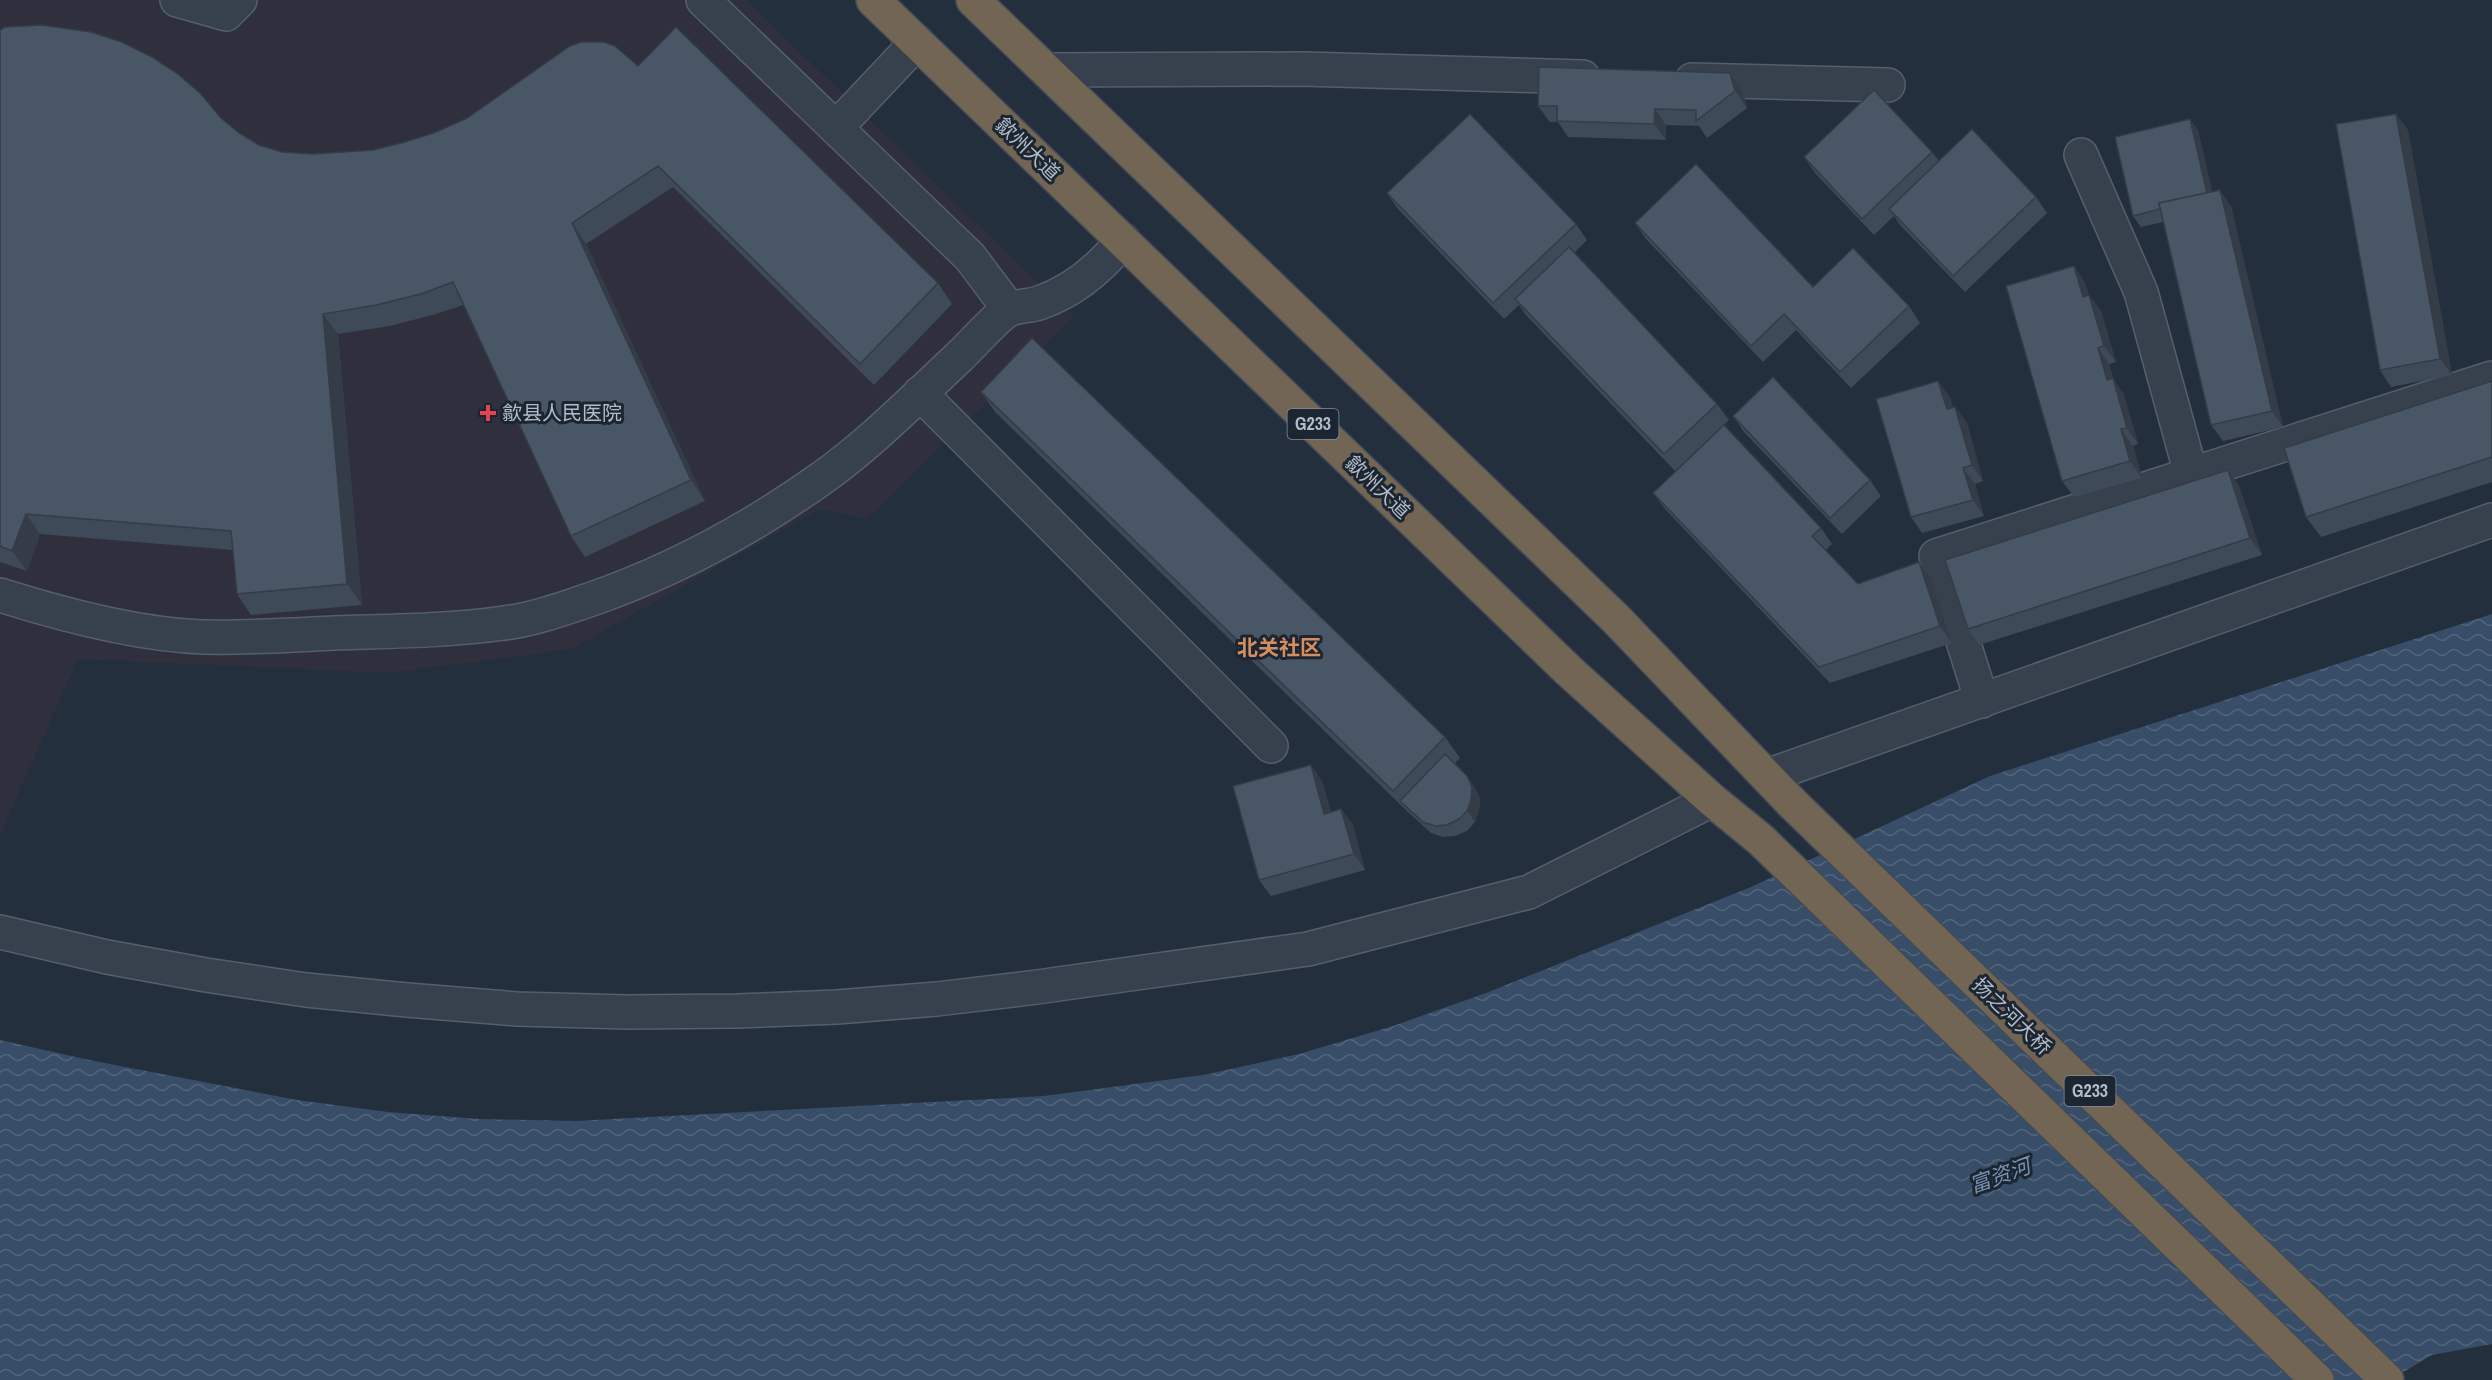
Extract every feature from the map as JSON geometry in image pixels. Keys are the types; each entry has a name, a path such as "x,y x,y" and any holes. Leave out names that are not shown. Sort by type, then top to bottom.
{"highway":[{"name":"歙州大道","path":"873,0 1569,671 1712,800 1761,840 2317,1380"},
{"name":"G233","path":"973,0 1617,620 1767,776"},
{"name":"扬之河大桥","path":"1767,776 1792,803 2387,1380"}],"street":[{"path":"177,0 226,14 240,0"},
{"path":"703,0 970,257 1009,309"},
{"path":"836,128 917,42"},
{"path":"1046,70 1304,69 1618,78"},
{"path":"1665,79 1888,85"},
{"path":"2081,155 2141,292 2191,474"},
{"path":"0,595 81,618 201,637 402,630 506,623 564,608 621,589 676,566 780,508 829,473 876,434 1009,309 1034,304 1065,292 1094,272 1123,240"},
{"path":"1982,700 1936,556 2492,378"},
{"path":"920,393 1271,746"},
{"path":"1767,776 2492,520"},
{"path":"0,932 107,957 206,975 306,990 407,1000 517,1009 627,1012 737,1011 848,1006 938,999 1037,987 1308,949 1529,892 1712,800"}],"shaded area":[{"name":"歙县人民医院","path":"0,0 746,0 1074,317 867,519 820,509 572,649 389,673 78,659 0,836"}],"water":[{"name":"富资河","path":"2492,614 2492,1344 2432,1355 2390,1380 0,1380 0,1040 89,1060 297,1100 388,1112 479,1119 575,1121 1044,1096 1203,1075 1299,1054 1393,1026 1486,993 1751,887 1990,776"}],"building":[{"path":"42,25 91,32 122,42 152,57 178,74 201,94 221,118 239,133 259,145 282,152 312,154 373,150 436,132 467,118 570,46 581,42 604,42 615,46 638,66 676,27 938,283 860,364 658,166 572,223 691,480 571,536 453,282 421,294 323,314 347,584 237,594 231,531 26,514 12,551 0,546 0,30 5,27"},
{"path":"1539,67 1730,73 1735,91 1696,121 1696,110 1655,109 1654,124 1557,121 1557,106 1538,106"},
{"path":"1874,90 1932,152 1862,219 1804,157"},
{"path":"1470,114 1576,224 1493,303 1387,193"},
{"path":"2396,114 2440,359 2380,370 2336,124"},
{"path":"2190,119 2207,193 2159,203 2160,209 2133,216 2115,137"},
{"path":"1972,129 2036,197 1953,276 1889,209"},
{"path":"1696,164 1813,287 1853,248 1909,306 1840,372 1784,314 1751,346 1635,223"},
{"path":"2220,190 2272,411 2211,425 2159,203"},
{"path":"1569,247 1717,404 1664,454 1515,299"},
{"path":"2074,266 2083,297 2089,295 2104,346 2098,348 2107,380 2113,378 2127,428 2121,429 2130,461 2062,481 2006,286"},
{"path":"1032,338 1445,737 1393,791 981,392"},
{"path":"1773,377 1870,480 1830,518 1733,416"},
{"path":"1938,381 1947,409 1955,407 1972,465 1963,468 1973,500 1911,517 1876,399"},
{"path":"2492,381 2492,457 2306,517 2284,448"},
{"path":"1724,425 1821,528 1812,536 1858,584 1919,562 1940,626 1819,667 1653,493"},
{"path":"2228,470 2250,538 1968,629 1945,560"},
{"path":"1445,754 1467,776 1472,787 1471,800 1467,811 1459,819 1447,825 1435,826 1423,822 1400,801"},
{"path":"1311,765 1324,814 1341,809 1354,854 1259,880 1233,786"}],"place":[{"name":"歙县人民医院","path":"488,413"}],"district":[{"name":"北关社区","path":"1279,648"}]}
